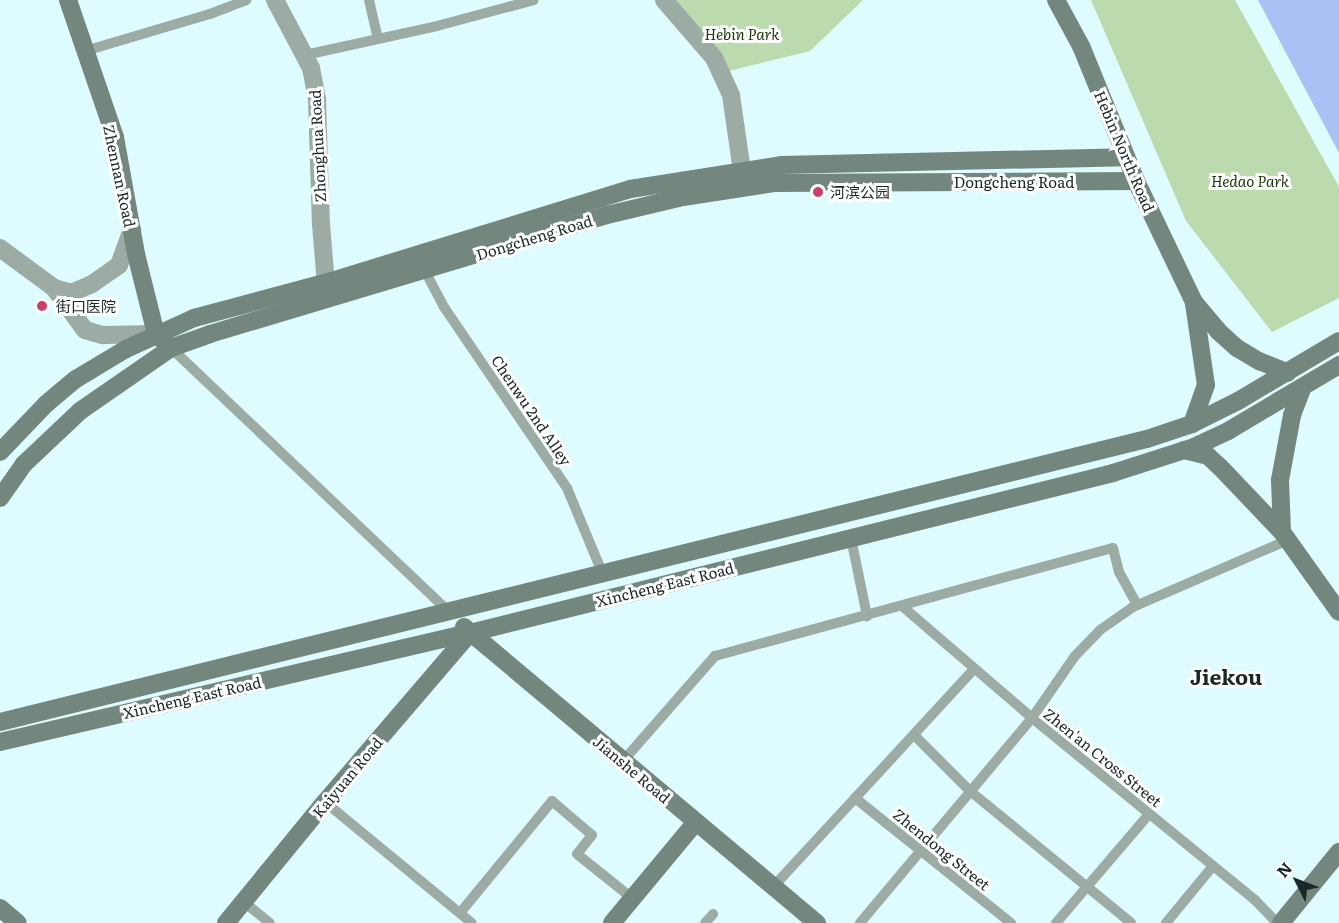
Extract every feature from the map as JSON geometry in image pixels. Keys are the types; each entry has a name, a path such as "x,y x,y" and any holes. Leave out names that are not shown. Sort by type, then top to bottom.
{"street":[{"name":"Zhennan Road","path":"68,0 115,137 132,229 156,334"},
{"name":"Zhonghua Road","path":"275,0 311,68 317,100 326,292"},
{"path":"664,0 714,58 731,95 743,179"},
{"name":"Hebin North Road","path":"1056,0 1082,46 1136,181 1194,302 1206,385 1192,424"},
{"name":"Dongcheng Road","path":"0,452 46,404 76,379 156,334 231,306 326,292 425,271 607,215 683,197 781,165 1126,157"},
{"name":"Dongcheng Road","path":"0,498 24,464 80,411 171,348 326,292 630,189 743,179 774,183 1136,181"},
{"path":"54,288 71,293 92,284 119,265 132,229"},
{"path":"0,248 54,288 85,330 103,335 156,334 171,348"},
{"name":"Hebin North Road","path":"1194,302 1237,348 1259,361 1295,368"},
{"name":"Xincheng East Road","path":"0,722 1147,439 1192,424 1238,401 1339,341"},
{"name":"Xincheng East Road","path":"0,742 470,633 1113,472 1184,450 1228,431 1339,366"},
{"path":"1285,536 1280,480 1292,415 1308,384"},
{"path":"1184,450 1208,456 1220,466 1285,536 1339,612"},
{"name":"Jianshe Road","path":"449,612 470,633 817,923"},
{"name":"Kaiyuan Road","path":"226,923 325,802 470,633"},
{"path":"612,923 696,822"},
{"path":"1281,923 1339,852"},
{"path":"0,908 18,923"}],"lane":[{"path":"85,51 201,17 246,0"},
{"path":"369,0 378,38"},
{"path":"305,55 534,0"},
{"name":"Chenwu 2nd Alley","path":"425,271 444,307 567,488 602,572"},
{"path":"171,348 449,612"},
{"path":"902,606 1032,718 1075,656 1100,630 1137,605 1285,536"},
{"path":"851,538 867,616"},
{"path":"623,761 715,656 1113,548 1119,572 1137,605"},
{"path":"773,887 974,669"},
{"name":"Zhen'an Cross Street","path":"860,923 1032,718 1255,900 1277,923"},
{"path":"914,735 970,791 1131,923"},
{"name":"Zhendong Street","path":"855,798 1011,923"},
{"path":"460,913 552,801 592,835 577,854 632,898"},
{"path":"325,802 472,923"},
{"path":"1056,923 1149,814"},
{"path":"1166,923 1213,866"},
{"path":"244,902 270,923"},
{"path":"705,923 712,914"}],"green space":[{"name":"Hebin Park","path":"664,0 863,0 810,51 721,73"},
{"name":"Hedao Park","path":"1091,0 1235,0 1339,187 1339,298 1272,332 1186,221"}],"water":[{"path":"1258,0 1339,0 1339,153"}],"place":[{"name":"河滨公园","path":"818,192"},
{"name":"街口医院","path":"42,306"}],"district":[{"name":"Jiekou","path":"1226,676"}]}
